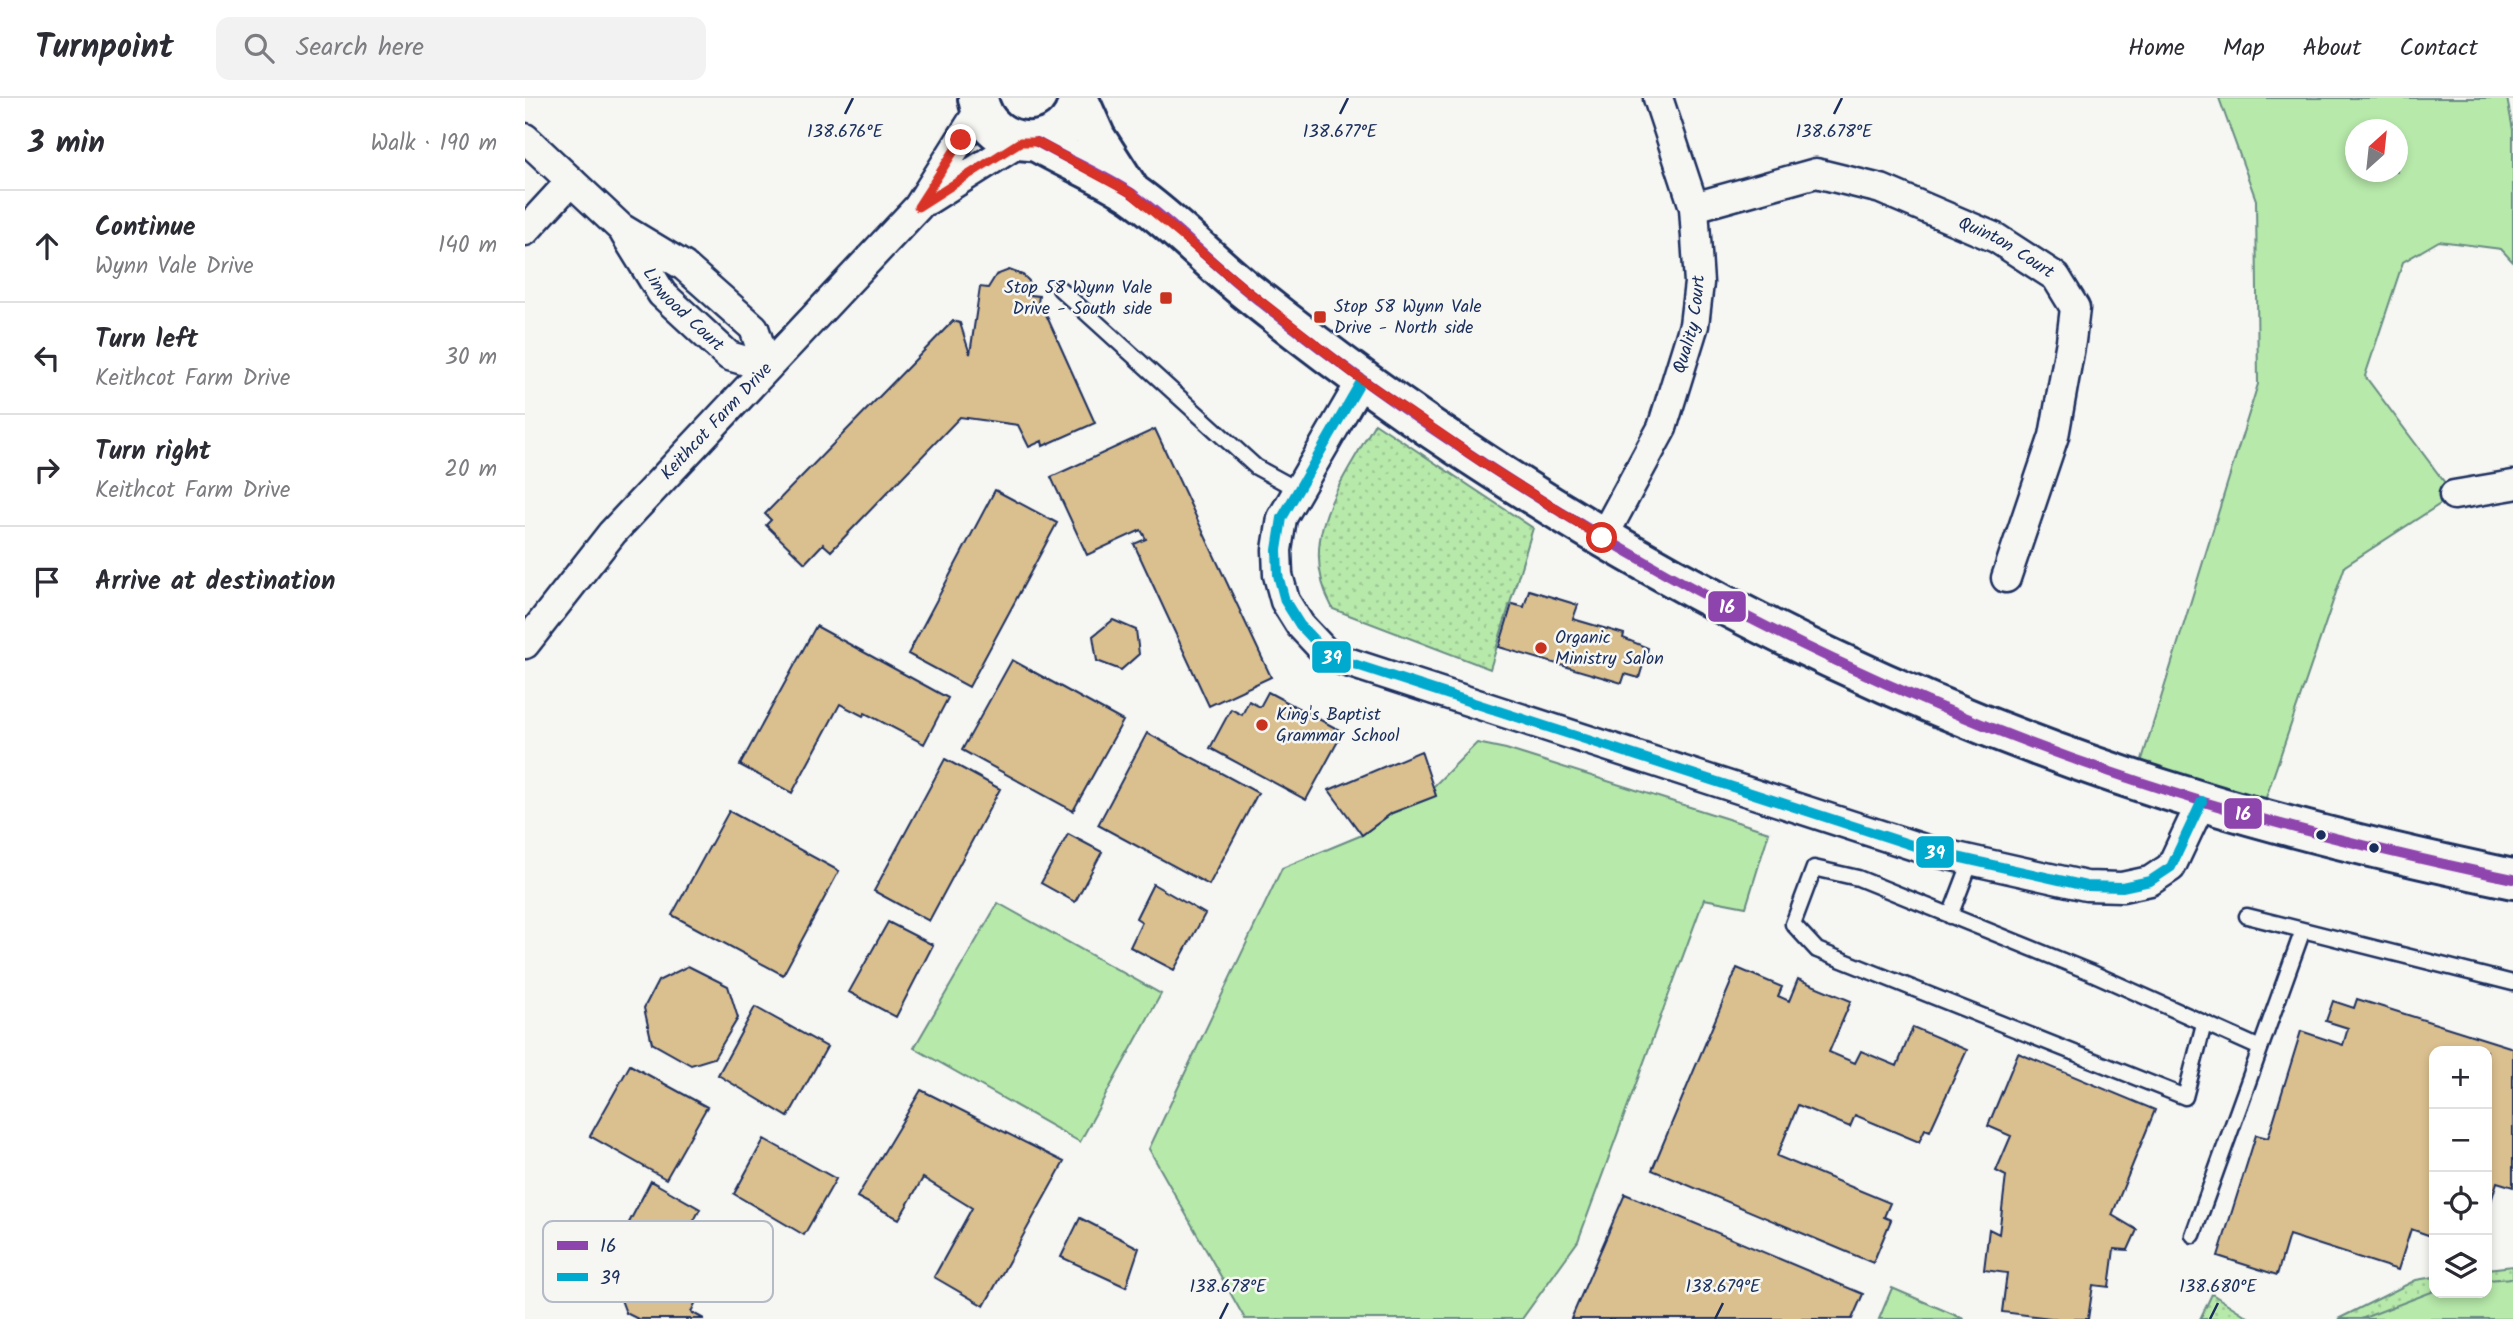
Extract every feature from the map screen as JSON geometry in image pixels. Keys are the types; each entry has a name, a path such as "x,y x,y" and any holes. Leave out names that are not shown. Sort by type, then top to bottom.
{"main road":[{"path":"1029,142 1065,128 1079,99"},
{"path":"1079,99 1096,138 1131,193"},
{"path":"979,103 995,131 1029,142 1131,193 1245,289 1362,380 1483,463 1602,538 1732,609 1860,671 2079,760 2201,801 2326,836 2513,879"}],"street":[{"name":"Quality Court","path":"1602,538 1662,428 1694,325 1699,283 1694,207 1658,98"},
{"name":"Keithcot Farm Drive","path":"525,643 612,533 918,207 979,103"},
{"name":"Linwood Court","path":"525,138 621,228 684,266 754,328 767,367"},
{"name":"Keithcot Farm Drive","path":"918,207 1029,142"},
{"name":"Quinton Court","path":"1694,207 1816,173 1881,189 1996,238 2056,277 2075,308 2071,341 2054,436 2006,578"},
{"path":"525,231 571,181"},
{"name":"Linwood Court","path":"621,228 662,294 729,356 767,367"},
{"path":"1362,380 1282,518 1277,550 1278,575 1285,601 1300,625 1329,656 1930,851 2085,886 2122,887 2150,881 2171,867 2201,801"},
{"path":"2454,495 2513,485"}],"lane":[{"path":"1060,289 1256,467 1298,490"},
{"path":"1950,916 1971,861"},
{"path":"2203,1024 2185,1097 1817,950 1793,924 1814,868 1858,878 2090,972 2260,1048"},
{"path":"2247,916 2513,983"},
{"path":"2193,1235 2303,930"}],"green space":[{"path":"2219,98 2507,98 2513,130 2513,262 2501,249 2439,241 2403,262 2365,376 2454,495 2345,566 2259,818 2136,779 2258,384 2256,200"},
{"path":"1375,423 1533,528 1490,669 1333,609 1323,583 1319,559 1321,535 1337,490"},
{"path":"1477,743 1506,749 1769,832 1746,907 1704,899 1578,1241 1522,1319 1245,1319 1149,1149 1282,868 1362,835 1392,813 1436,796 1433,787"},
{"path":"998,903 1161,994 1080,1142 914,1048"},
{"path":"2513,1266 2513,1319 2338,1319 2416,1280 2429,1278 2429,1298 2492,1298 2492,1268"},
{"path":"2513,1278 2513,1319 2361,1319 2429,1293 2429,1298 2492,1298 2492,1280"},
{"path":"1892,1288 1964,1319 1879,1319"},
{"path":"2212,1294 2251,1319 2200,1319"}],"building":[{"path":"1009,270 1023,275 1029,281 1030,295 1039,296 1037,309 1044,310 1095,423 1043,446 1042,441 1029,447 1018,425 960,417 831,551 823,544 805,563 766,525 771,520 765,514 953,321 960,323 970,354 980,287 988,288 996,275"},
{"path":"1155,429 1271,677 1209,706 1134,544 1146,539 1141,530 1087,555 1051,477"},
{"path":"995,490 1057,523 969,687 908,654"},
{"path":"1529,590 1578,605 1573,619 1624,634 1623,638 1648,648 1639,678 1625,674 1622,683 1499,647 1512,604 1524,607"},
{"path":"1113,620 1136,630 1139,654 1121,670 1097,661 1093,636"},
{"path":"816,626 948,698 924,744 865,713 863,716 840,704 792,793 740,765"},
{"path":"1012,660 1123,721 1073,811 962,750"},
{"path":"1268,692 1343,732 1306,800 1210,748 1231,709 1242,715 1249,701 1260,707"},
{"path":"1147,733 1258,793 1209,885 1098,825"},
{"path":"1421,751 1436,796 1392,813 1362,835 1329,790"},
{"path":"945,759 1000,789 929,921 874,891"},
{"path":"729,811 839,871 783,975 672,915"},
{"path":"1068,834 1102,852 1075,902 1041,883"},
{"path":"1153,884 1205,914 1174,970 1130,947 1142,922 1136,918"},
{"path":"888,922 933,945 896,1017 849,992"},
{"path":"688,966 728,986 738,1018 714,1058 691,1065 652,1043 644,1008 658,981"},
{"path":"1737,968 1782,987 1778,996 1789,1001 1798,979 1851,1001 1829,1052 1855,1063 1861,1051 1897,1066 1913,1027 1967,1050 1930,1131 1925,1129 1919,1142 1855,1115 1850,1127 1798,1105 1777,1156 1890,1203 1884,1217 1891,1220 1873,1263 1652,1170"},
{"path":"2357,999 2513,1048 2513,1187 2497,1182 2492,1198 2492,1046 2429,1046 2429,1235 2411,1229 2398,1270 2289,1235 2277,1275 2218,1256 2256,1135 2268,1138 2301,1031 2343,1045 2348,1028 2326,1021 2333,1001 2354,1008"},
{"path":"755,1007 827,1047 788,1117 718,1075"},
{"path":"2018,1053 2155,1110 2112,1215 2137,1230 2128,1250 2114,1249 2109,1287 2093,1285 2088,1319 2059,1319 2002,1312 2007,1273 1984,1270 1989,1229 1999,1234 2006,1176 1996,1171 2011,1136 1988,1126"},
{"path":"630,1065 707,1107 666,1179 590,1136"},
{"path":"921,1090 1064,1162 984,1306 934,1277 972,1208 923,1178 899,1219 857,1197"},
{"path":"764,1139 836,1179 804,1235 734,1194"},
{"path":"651,1181 700,1209 694,1221 630,1221"},
{"path":"1625,1194 1863,1294 1852,1319 1571,1319"},
{"path":"1080,1218 1139,1248 1126,1287 1061,1257"},
{"path":"622,1302 696,1302 691,1312 704,1319 638,1319 626,1313"}],"transit line":[{"name":"16","path":"1037,142 1133,194 1277,315 1454,444 1569,517 1743,615 1923,700 2109,772 2281,824 2513,879"},
{"name":"39","path":"1362,380 1282,518 1277,550 1278,575 1285,601 1300,625 1329,656 1930,851 2086,886 2122,887 2150,881 2171,867 2202,801"}],"place":[{"name":"Stop 58 Wynn Vale Drive - South side","path":"1166,298"},
{"name":"Stop 58 Wynn Vale Drive - North side","path":"1320,317"},
{"name":"Organic Ministry Salon","path":"1541,648"},
{"name":"King's Baptist Grammar School","path":"1262,725"}],"route":[{"path":"961,140 918,207 971,170 1020,142 1037,142 1131,193 1245,289 1354,374 1483,463 1602,538"}]}
